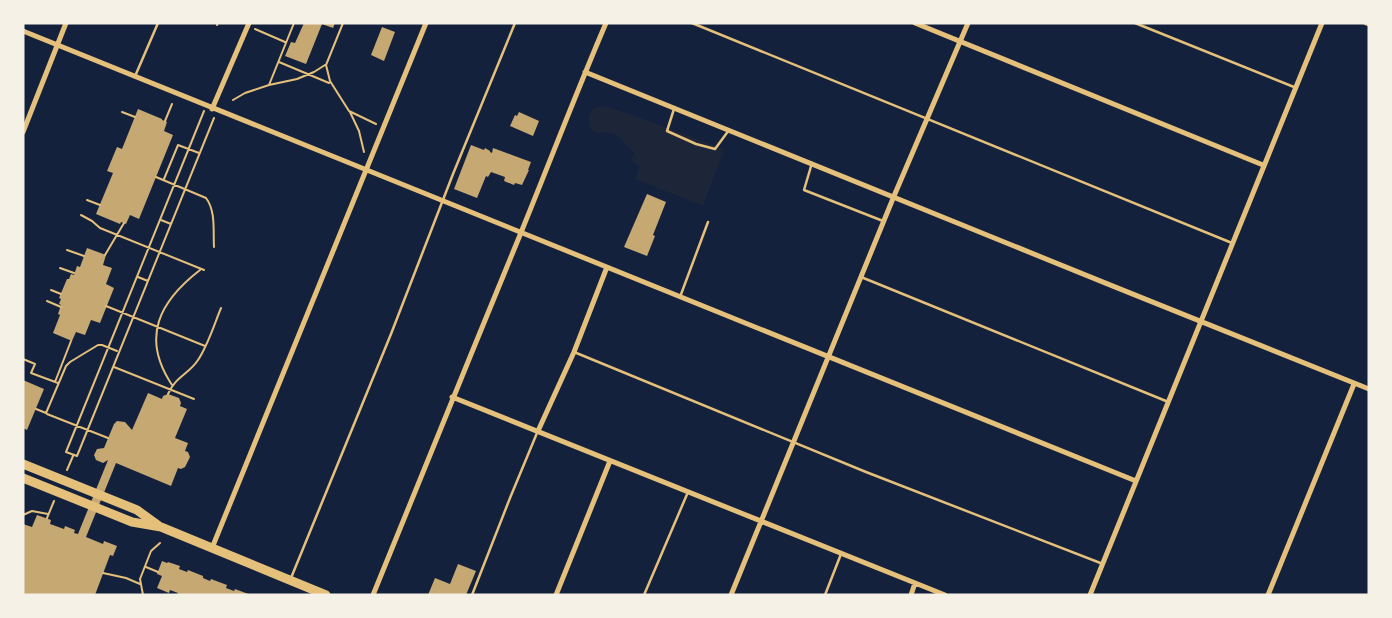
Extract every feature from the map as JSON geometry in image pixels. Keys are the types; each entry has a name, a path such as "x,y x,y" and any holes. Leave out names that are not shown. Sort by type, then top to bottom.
{"main road":[{"path":"23,464 137,510 160,527"},
{"path":"23,478 132,522 160,527 326,595"}],"street":[{"path":"23,132 66,23"},
{"path":"212,549 426,23"},
{"path":"373,595 607,23"},
{"path":"915,23 1263,165"},
{"path":"731,595 894,196 968,23"},
{"path":"1090,595 1322,23"},
{"path":"212,108 248,24"},
{"path":"23,31 1136,481"},
{"path":"585,72 1369,389"},
{"path":"538,432 574,352 607,267"},
{"path":"1268,595 1354,384"},
{"path":"452,397 945,595"},
{"path":"556,595 610,461"},
{"path":"911,595 915,583"}],"lane":[{"path":"135,77 158,23"},
{"path":"290,581 515,23"},
{"path":"692,23 1232,243"},
{"path":"1135,23 1295,88"},
{"path":"674,108 667,131 696,144 715,149 729,130"},
{"path":"813,163 804,190 884,222"},
{"path":"680,297 708,222"},
{"path":"861,277 1168,402"},
{"path":"574,352 866,472 1103,564"},
{"path":"472,595 538,432"},
{"path":"644,595 688,492"},
{"path":"825,595 841,554"}],"path":[{"path":"268,85 294,23"},
{"path":"342,23 326,65 331,84 359,131 364,152"},
{"path":"248,24 286,43"},
{"path":"278,61 331,84"},
{"path":"233,100 268,85 287,82 314,72 326,65"},
{"path":"165,121 172,104"},
{"path":"212,108 200,153 77,456 66,452 189,149 212,108"},
{"path":"349,111 384,127"},
{"path":"122,112 135,117"},
{"path":"164,180 178,145 200,153"},
{"path":"156,177 201,195 210,203 214,247"},
{"path":"87,200 100,205"},
{"path":"81,215 100,228 202,270 177,289 169,299 158,327 158,355 172,385"},
{"path":"160,219 171,224"},
{"path":"105,255 124,223"},
{"path":"67,250 84,256"},
{"path":"60,268 74,273"},
{"path":"137,277 148,281"},
{"path":"51,290 61,294"},
{"path":"47,301 61,307"},
{"path":"107,306 205,345"},
{"path":"168,394 172,385 200,359 221,308"},
{"path":"46,413 71,341"},
{"path":"56,383 70,362 98,345 119,351"},
{"path":"23,359 34,364 31,373 56,383"},
{"path":"113,367 194,399"},
{"path":"36,409 108,438"},
{"path":"23,515 32,511 49,514"},
{"path":"142,595 141,579 145,567 152,551 160,543"},
{"path":"145,567 158,572"},
{"path":"103,573 126,578 141,585"}],"shaded area":[{"path":"603,106 724,149 703,206 635,179 640,166 631,159 635,154 615,134 596,133 591,129 589,121 592,109"}],"building":[{"path":"304,23 335,23 333,28 322,24 306,64 285,56 291,42 295,43"},
{"path":"382,27 395,32 384,61 371,55"},
{"path":"138,109 167,122 164,131 173,135 139,219 130,215 126,224 120,224 96,214 113,173 107,171 117,147 122,149"},
{"path":"519,112 539,121 533,136 510,126"},
{"path":"471,145 484,150 485,148 492,153 493,148 531,162 522,185 504,181 505,177 491,172 486,176 477,198 454,189"},
{"path":"647,194 666,202 647,256 624,247"},
{"path":"87,248 106,255 103,265 112,268 106,284 114,288 100,323 91,320 85,335 76,332 72,341 53,333 60,315 59,298 67,279 71,274 74,275 77,266 80,267"},
{"path":"23,380 44,389 27,430 23,428"},
{"path":"148,393 162,399 168,394 179,398 180,406 187,409 175,438 188,443 185,451 190,457 185,467 178,468 171,486 116,463 86,537 117,546 113,556 110,555 95,595 23,595 23,524 32,527 37,515 51,520 50,524 64,529 65,526 78,534 108,460 103,463 96,460 94,455 97,449 104,448 117,421 125,422 132,430"},
{"path":"162,561 180,566 179,569 188,570 210,581 211,579 227,585 226,588 251,595 177,595 178,593 170,590 169,593 157,588 162,576 157,574"},
{"path":"458,564 476,571 466,595 428,595 435,578 450,584"}]}
